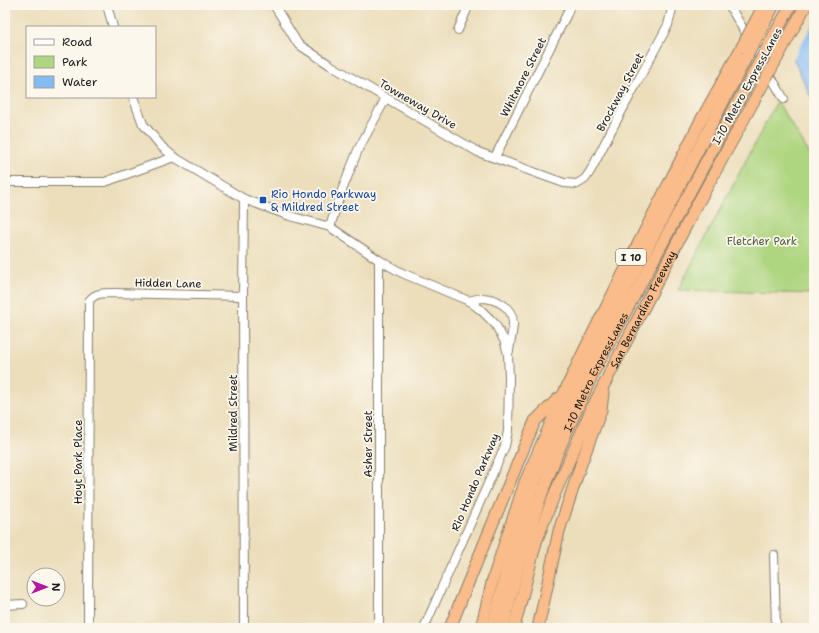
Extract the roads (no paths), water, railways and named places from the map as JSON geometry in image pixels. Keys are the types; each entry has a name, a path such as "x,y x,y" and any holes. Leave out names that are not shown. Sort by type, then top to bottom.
{"highway":[{"name":"I 10","path":"481,628 493,579 524,482 564,393 583,352 700,122 745,51 764,5"},
{"name":"I-10 Metro ExpressLanes","path":"492,628 506,574 534,483 558,424 577,383 691,165 745,51 774,5"},
{"name":"I-10 Metro ExpressLanes","path":"503,628 509,600 530,529 554,460 572,420 597,366 791,5"},
{"name":"San Bernardino Freeway","path":"514,628 536,542 555,493 592,408 692,214 806,5"},
{"path":"731,143 743,92"},
{"path":"538,628 558,531 601,410 604,384"},
{"path":"450,628 535,421 564,393"}],"street":[{"path":"107,5 113,26"},
{"name":"Towneway Drive","path":"274,5 298,44 330,65 478,152 564,182 577,184"},
{"path":"458,30 469,5"},
{"name":"Whitmore Street","path":"495,158 567,14 570,5"},
{"name":"Brockway Street","path":"577,184 585,179 592,170 668,25 673,5"},
{"path":"729,5 784,99"},
{"name":"Rio Hondo Parkway","path":"133,98 143,124 162,147 174,157 244,199 290,216 330,227 379,260 402,273 469,301 481,310 495,324 504,340 508,354 509,378 508,431 505,446 424,628"},
{"path":"330,227 339,198 358,150 386,98"},
{"path":"5,182 105,182 174,157"},
{"name":"Mildred Street","path":"244,199 244,628"},
{"name":"Asher Street","path":"379,260 379,628"},
{"name":"Hidden Lane","path":"92,297 97,294 112,293 244,296"},
{"name":"Hoyt Park Place","path":"88,628 89,301 92,297"},
{"path":"469,301 482,298 497,301 506,307 512,314 513,324 508,354"},
{"path":"774,554 776,628"},
{"path":"5,605 23,604"}],"water":[{"path":"769,5 814,5 814,104"}],"place":[{"name":"Rio Hondo Parkway & Mildred Street","path":"263,200"}],"park label":[{"name":"Fletcher Park","path":"762,241"}]}
